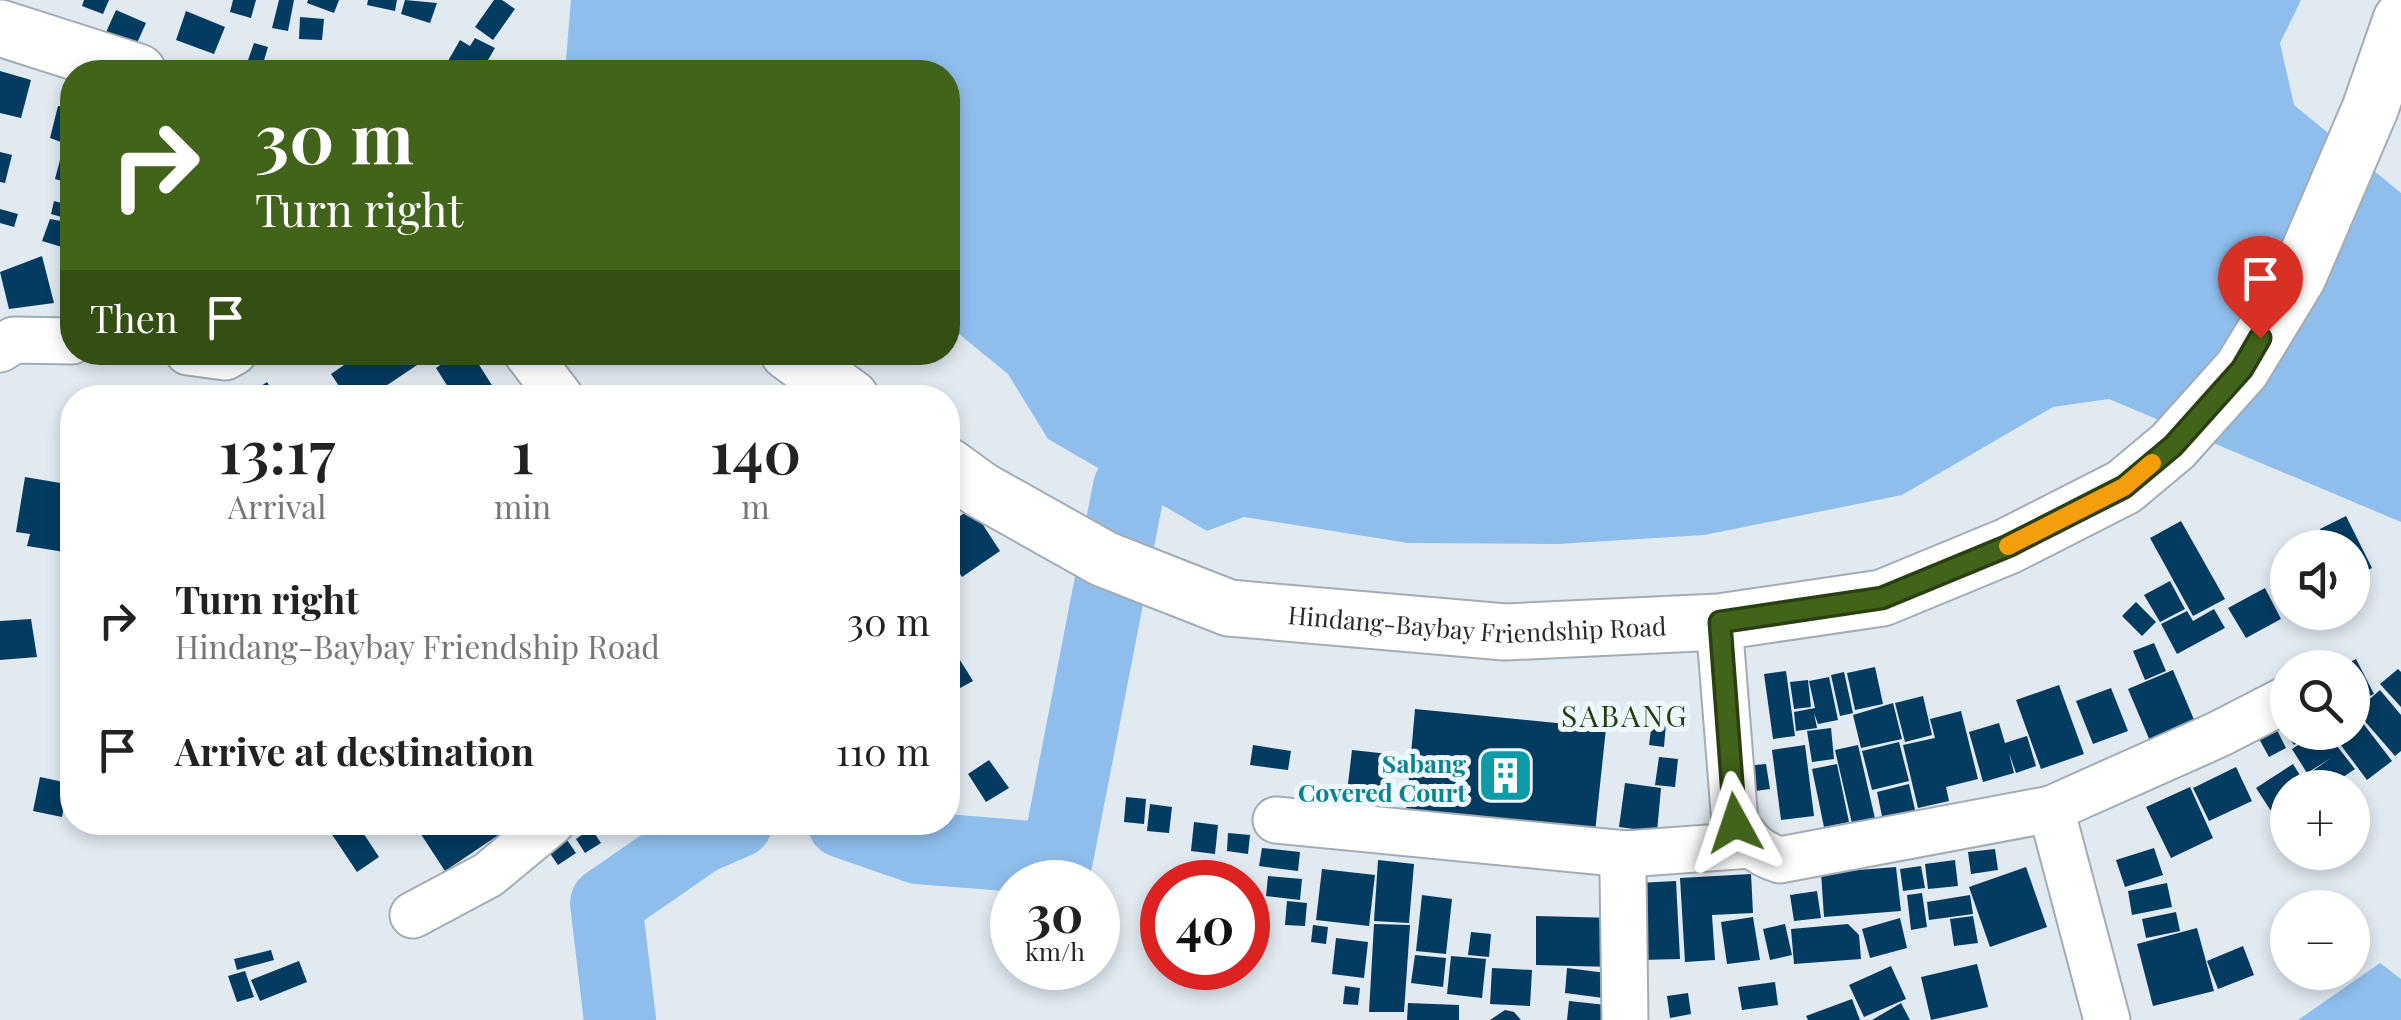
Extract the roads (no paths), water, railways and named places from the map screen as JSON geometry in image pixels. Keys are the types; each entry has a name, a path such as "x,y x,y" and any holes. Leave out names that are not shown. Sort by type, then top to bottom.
{"main road":[{"name":"Hindang-Baybay Friendship Road","path":"964,478 1104,559 1229,608 1505,632 1720,622 1882,598 2008,546 2124,487 2173,446 2242,369 2298,277 2370,108 2401,20"},
{"path":"0,28 100,60"},
{"path":"806,365 833,385"}],"street":[{"path":"0,349 14,340 60,341"},
{"path":"536,365 551,385"},
{"path":"1720,622 1735,823 1750,845 1763,855 1780,860 2050,809 2270,708"},
{"path":"2050,809 2107,1020"},
{"path":"1276,820 1626,854 1750,845"},
{"path":"413,914 488,875 536,835"},
{"path":"1625,1020 1626,854"}],"water":[{"path":"571,0 2301,0 2280,43 2294,105 2401,193 2401,522 2109,399 2053,407 1902,495 1704,535 1558,544 1408,543 1244,517 1207,531 1048,439 1008,374 960,335 960,60 566,60"},
{"path":"2380,963 2401,979 2401,1020 2298,1020 2341,990 2370,990 2370,970"}],"waterway":[{"path":"880,835 918,848 1057,859 1129,487"},
{"path":"620,1020 606,903 707,835"}],"place":[{"name":"Sabang Covered Court","path":"1505,776"}],"district":[{"name":"SABANG","path":"1625,715"}]}
